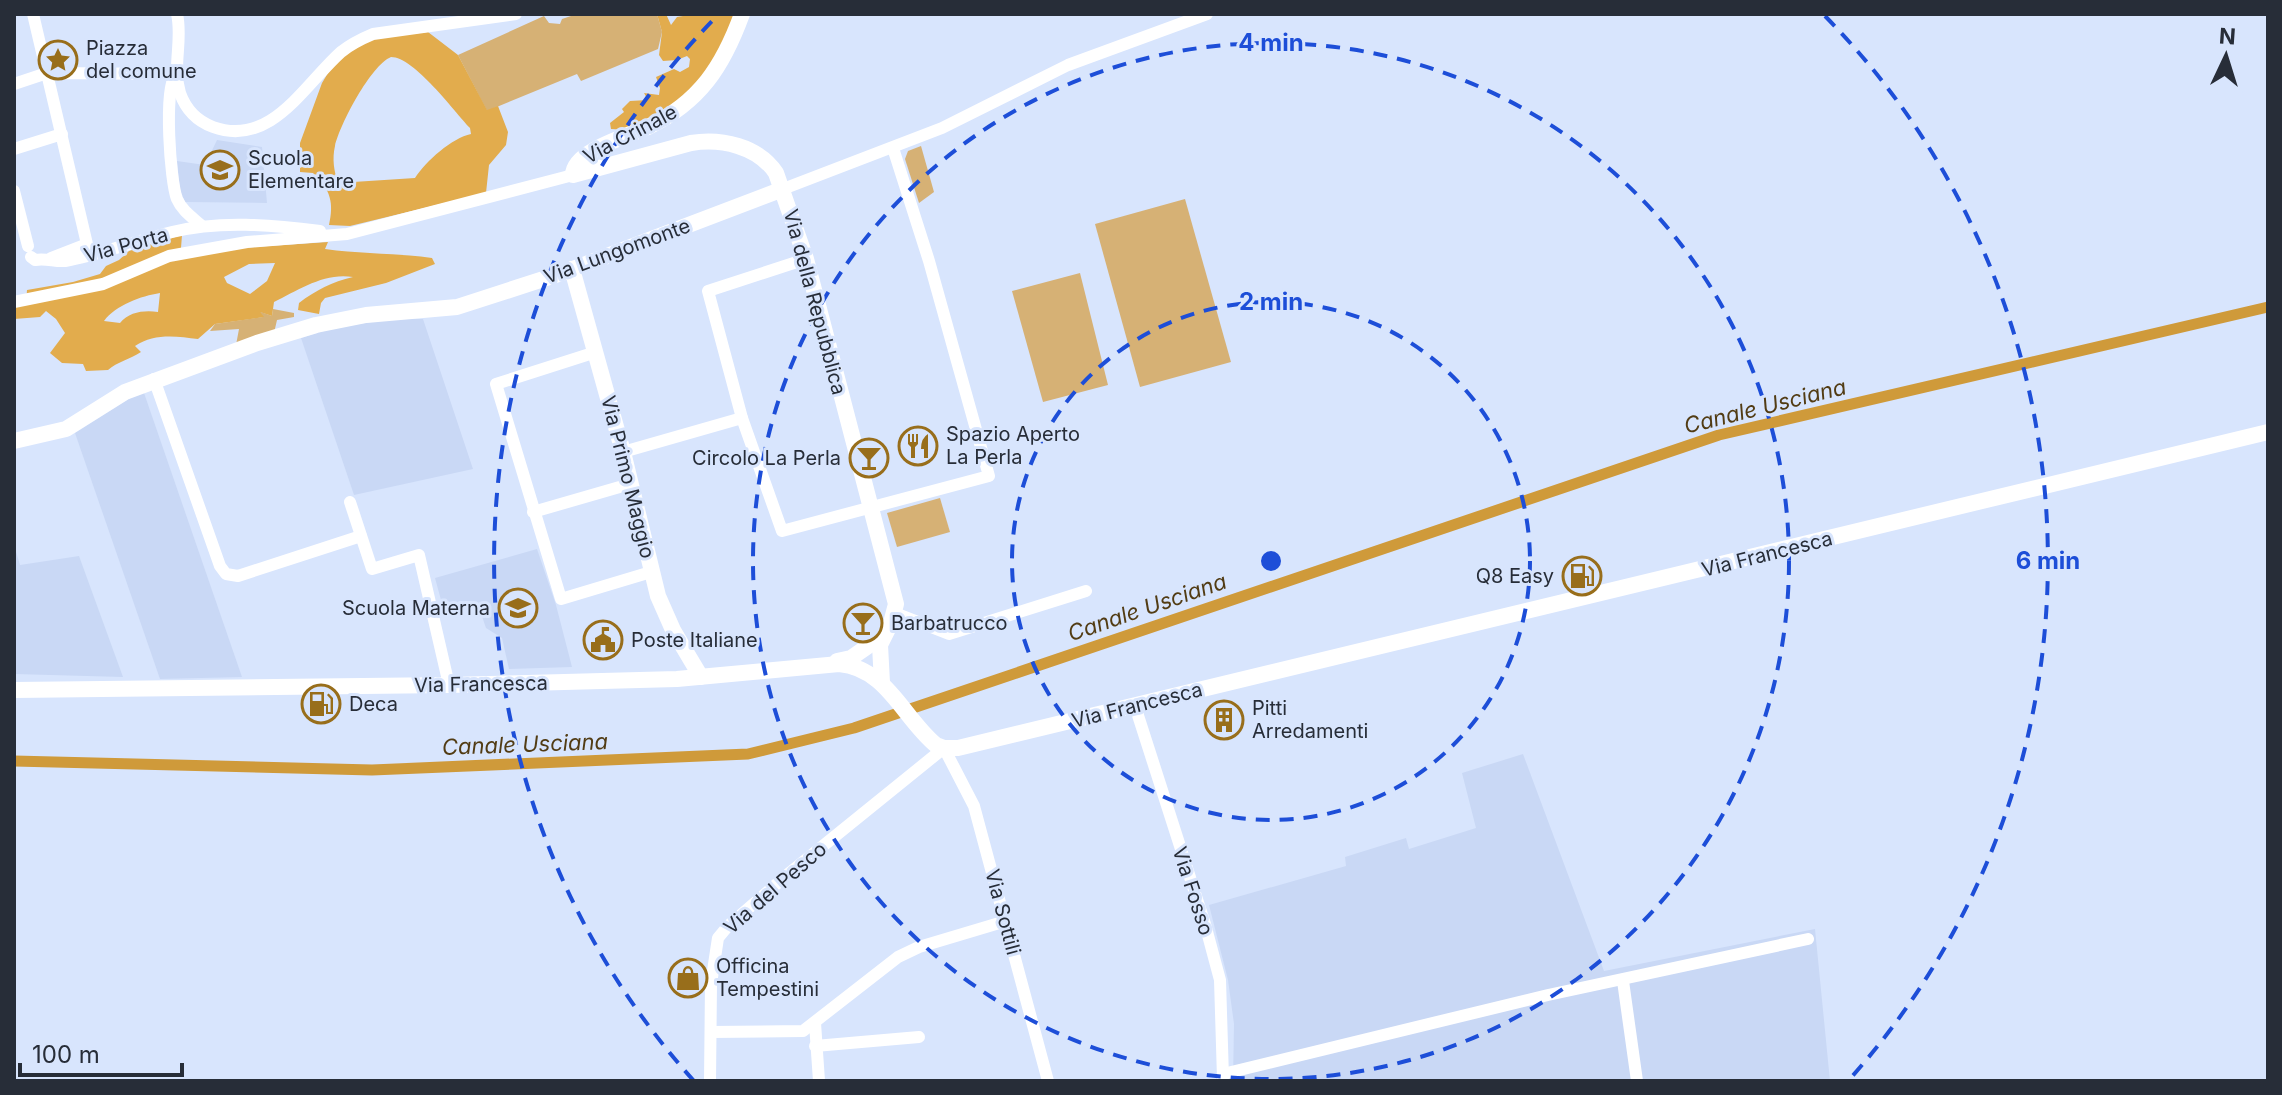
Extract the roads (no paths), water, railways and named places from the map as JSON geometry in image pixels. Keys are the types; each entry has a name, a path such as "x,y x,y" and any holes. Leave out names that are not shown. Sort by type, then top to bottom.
{"main road":[{"name":"Via Crinale","path":"573,175 573,167 582,156 651,126 697,94 722,61 742,14"},
{"name":"Via della Repubblica","path":"573,175 691,143 711,141 738,146 761,156 771,165 783,189 806,259 896,604 895,613"},
{"name":"Via Lungomonte","path":"14,441 66,429 125,392 154,379 316,325 366,315 457,307 568,270 783,189"},
{"name":"Via Primo Maggio","path":"568,270 596,352 651,572 665,613 701,677"},
{"name":"Via Francesca","path":"14,690 449,685 701,677 828,663 845,664 882,683 928,739 944,748 964,747 2268,432"},
{"path":"863,671 895,613"},
{"path":"828,663 851,658 878,641"},
{"path":"878,641 882,683"}],"street":[{"path":"14,149 62,134 33,14"},
{"path":"177,14 180,38 177,74 182,98 198,119 221,129 241,132 253,130 281,114 354,42 394,30 516,14"},
{"name":"Via Lungomonte","path":"783,189 942,128 1058,70 1207,14"},
{"path":"14,84 47,73 177,74"},
{"path":"177,74 170,91 174,185 183,209 202,226"},
{"name":"Via Porta","path":"14,191 29,252 35,260 51,258 87,244 62,134"},
{"path":"806,259 708,291 742,418 782,531 989,476 929,261 893,148"},
{"name":"Via della Repubblica","path":"14,302 103,284 169,256 204,248 347,234 453,209 573,175"},
{"name":"Via della Repubblica","path":"202,226 300,228 347,234"},
{"name":"Via Porta","path":"51,258 58,262 202,226"},
{"path":"596,352 496,384 561,599 651,572"},
{"path":"154,379 220,566 226,574 238,576 361,536"},
{"path":"623,452 742,418"},
{"path":"533,512 630,484"},
{"path":"350,502 372,569 419,555 449,685"},
{"path":"895,613 949,634 1086,591"},
{"name":"Via Fosso","path":"1135,706 1220,980 1223,1077"},
{"name":"Via Sottili","path":"944,748 974,806 1048,1081"},
{"name":"Via del Pesco","path":"710,1081 712,964 718,938 728,926 944,748"},
{"path":"711,1032 803,1031 898,957 919,947 1006,921"},
{"path":"1223,1077 1548,995 1808,939"},
{"path":"1623,981 1637,1081"},
{"path":"815,1023 819,1081"},
{"path":"815,1046 919,1037"}],"waterway":[{"name":"Canale Usciana","path":"14,761 372,770 748,754 854,728 1719,435 2268,307"}],"place":[{"name":"Piazza del comune","path":"58,60"},
{"name":"Scuola Elementare","path":"220,170"},
{"name":"Spazio Aperto La Perla","path":"918,446"},
{"name":"Circolo La Perla","path":"869,458"},
{"name":"Q8 Easy","path":"1582,576"},
{"name":"Scuola Materna","path":"518,608"},
{"name":"Barbatrucco","path":"863,623"},
{"name":"Poste Italiane","path":"603,640"},
{"name":"Deca","path":"321,704"},
{"name":"Pitti Arredamenti","path":"1224,720"},
{"name":"Officina Tempestini","path":"688,978"}]}
